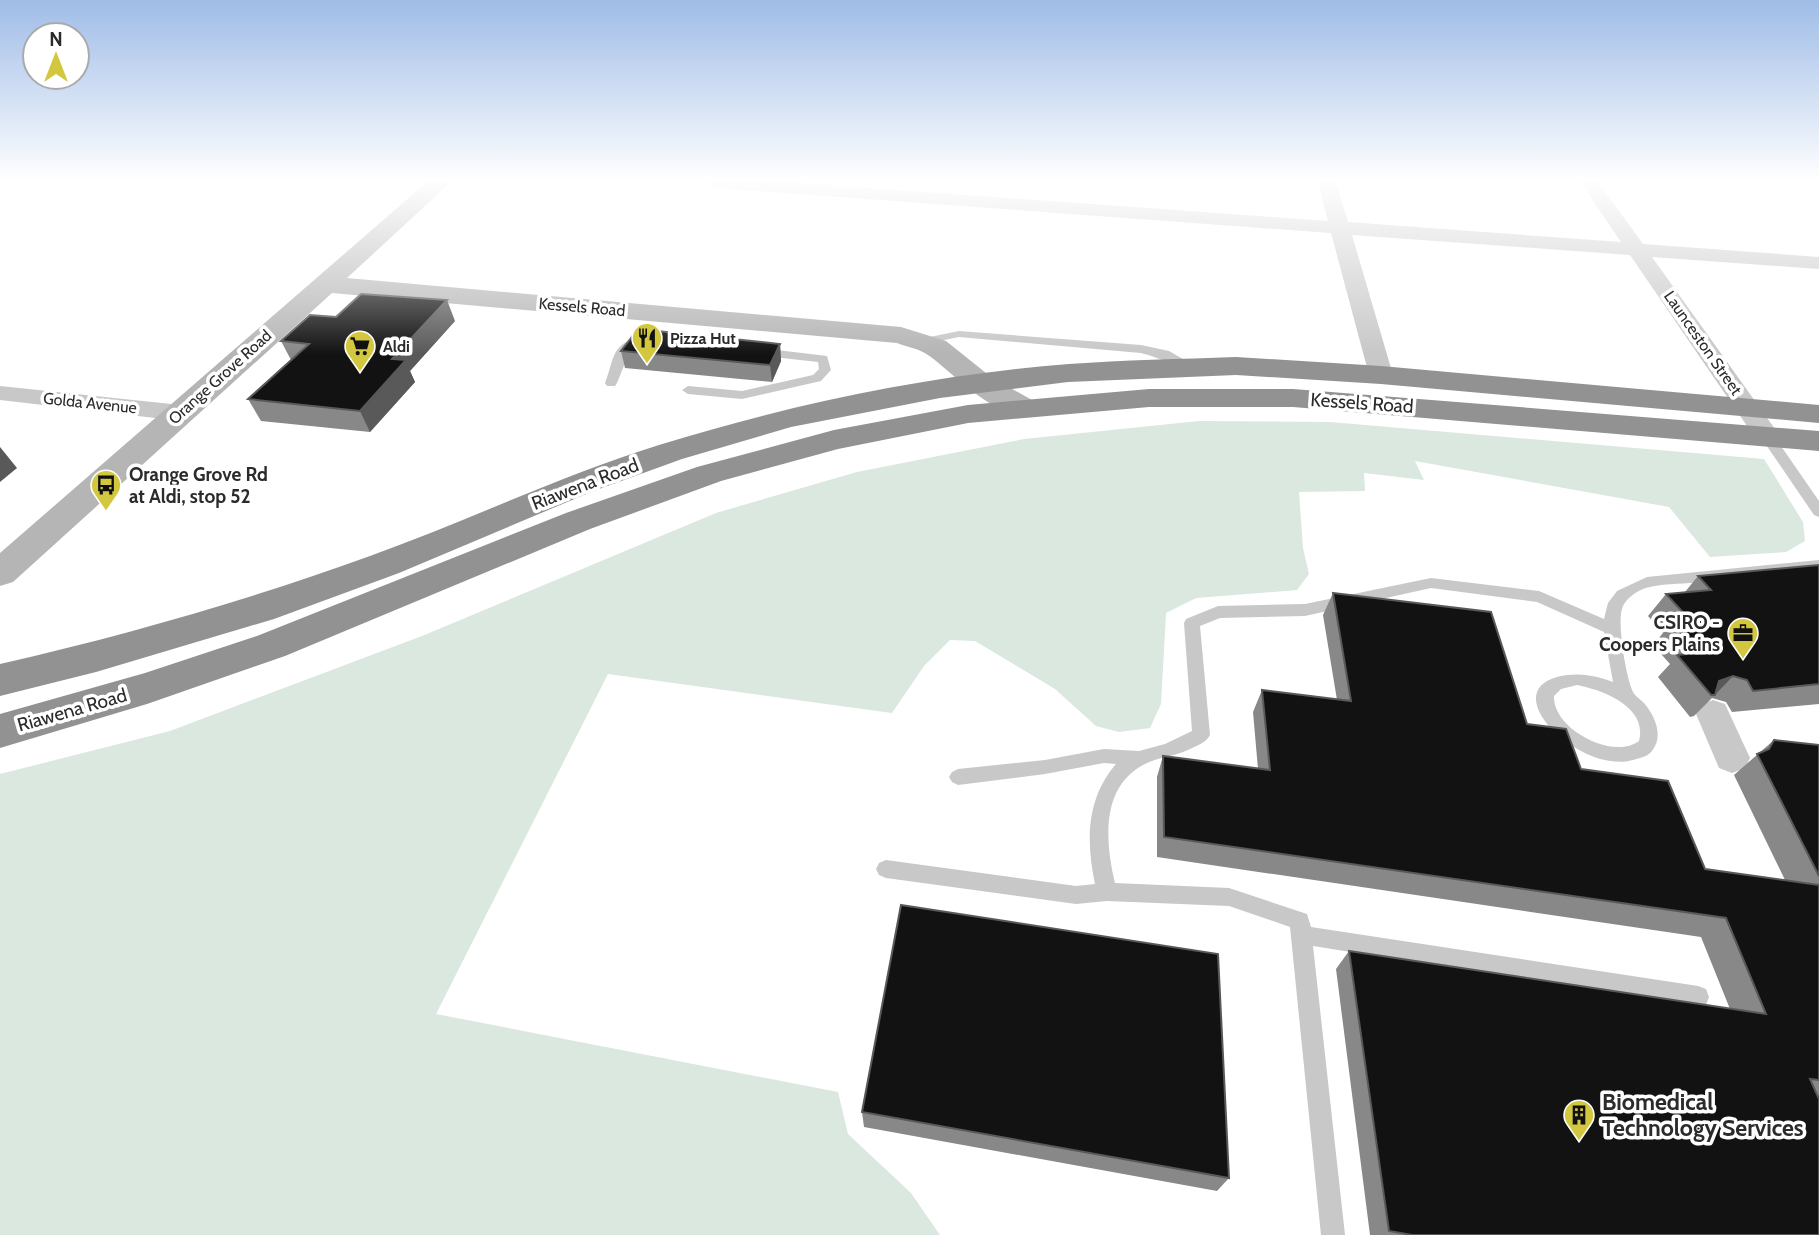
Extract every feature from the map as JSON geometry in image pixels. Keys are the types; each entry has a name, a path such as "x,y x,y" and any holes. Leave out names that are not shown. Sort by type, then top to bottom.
{"highway":[{"name":"Kessels Road","path":"1189,366 1381,375 1819,414"},
{"name":"Riawena Road","path":"0,680 96,657 260,609 397,559 579,484 707,441 834,408 980,383 1068,373 1189,366"},
{"name":"Kessels Road","path":"1021,407 1149,398 1293,398 1819,441"},
{"name":"Riawena Road","path":"0,731 147,688 271,646 578,521 709,474 895,427 1021,407"}],"main road":[{"name":"Orange Grove Road","path":"0,573 373,240"},
{"name":"Kessels Road","path":"323,284 887,333 924,341 948,354 980,383 1021,407"}],"street":[{"path":"1343,240 1381,375"},
{"path":"1490,240 1819,263"},
{"name":"Launceston Street","path":"1630,240 1767,436"},
{"name":"Golda Avenue","path":"0,393 181,413"},
{"path":"1713,715 1732,758"}],"lane":[{"name":"Kessels Road","path":"924,341 959,334 1142,349 1165,354 1189,366"},
{"path":"611,383 619,363 620,352 629,343 654,342"},
{"path":"688,390 742,395 817,378 825,370 822,359 745,351"},
{"path":"1767,436 1819,512"},
{"path":"1625,696 1609,687 1577,679 1553,685 1546,692 1544,703 1548,715 1569,738 1605,754 1624,756 1639,753 1648,745 1651,734 1648,721 1625,696 1611,628 1614,605 1627,591 1647,582 1815,563"},
{"path":"1107,892 1096,836 1103,802 1115,775 1140,758 1201,735 1192,623 1218,612 1305,610 1431,583 1539,597 1611,628"},
{"path":"958,777 1104,756 1140,758"},
{"path":"886,869 1076,895 1107,892 1229,897 1300,921 1333,1235"},
{"path":"1301,935 1698,997"}],"shaded area":[{"path":"1199,421 1330,422 1764,459 1803,522 1805,541 1786,552 1710,557 1669,507 1415,461 1424,480 1364,473 1365,491 1299,492 1303,548 1309,574 1297,590 1196,598 1166,613 1161,704 1150,728 1119,732 1096,726 1055,689 975,641 950,640 924,666 892,713 608,674 436,1014 838,1092 848,1134 911,1193 940,1235 0,1235 0,774 170,731 422,636 716,513 857,472 1024,439"}],"building":[{"name":"Aldi","path":"361,294 447,300 392,359 406,360 360,411 248,399 309,344 281,341 310,315 336,317"},
{"path":"638,329 780,344 770,365 621,351"},
{"name":"CSIRO - Coopers Plains","path":"1819,565 1819,684 1753,691 1747,680 1733,676 1719,681 1715,695 1711,695 1677,655 1698,653 1672,622 1691,621 1666,594 1711,590 1698,576"},
{"path":"1333,593 1491,612 1527,724 1566,729 1581,769 1668,781 1705,869 1819,885 1819,1080 1810,1079 1819,1099 1819,1235 1412,1235 1389,1231 1349,951 1766,1014 1726,918 1164,837 1163,756 1270,770 1262,690 1351,701"},
{"path":"1774,740 1819,745 1819,876 1757,754 1769,749"},
{"path":"901,905 1218,954 1229,1178 862,1112"}],"place":[{"name":"Pizza Hut","path":"647,365"},
{"name":"Aldi","path":"360,373"},
{"name":"Orange Grove Rd at Aldi, stop 52","path":"106,512"},
{"name":"CSIRO - Coopers Plains","path":"1743,660"},
{"name":"Biomedical Technology Services","path":"1579,1142"}]}
